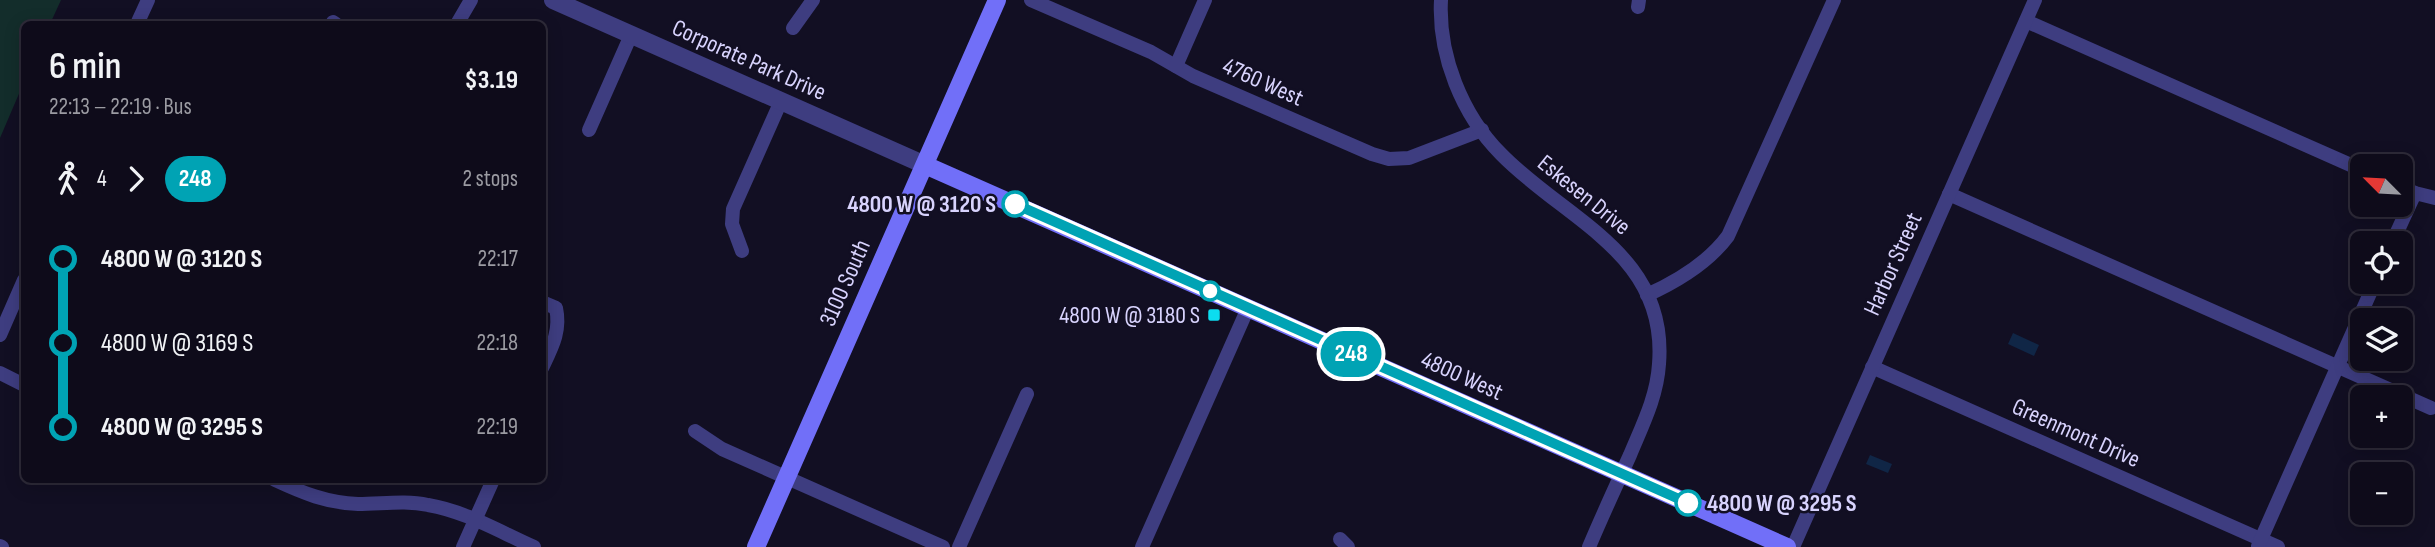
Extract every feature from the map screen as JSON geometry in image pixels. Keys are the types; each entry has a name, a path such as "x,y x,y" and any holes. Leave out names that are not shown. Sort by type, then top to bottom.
{"main road":[{"name":"3100 South","path":"756,547 997,0"},
{"name":"4800 West","path":"925,165 1787,547"}],"street":[{"path":"138,21 148,0"},
{"path":"459,21 471,0"},
{"name":"Corporate Park Drive","path":"553,0 925,165"},
{"path":"793,28 813,0"},
{"name":"4760 West","path":"1031,0 1151,52 1256,103 1389,159 1409,158 1482,130"},
{"path":"1176,66 1205,0"},
{"name":"Eskesen Drive","path":"1441,0 1442,29 1450,67 1464,100 1482,130 1512,165 1618,251 1629,263 1647,295 1658,328 1658,374 1647,415 1589,547"},
{"path":"1647,295 1698,266 1719,248 1728,236 1834,0"},
{"name":"Harbor Street","path":"1793,547 2035,0"},
{"path":"2026,21 2350,165"},
{"path":"589,130 631,35"},
{"path":"742,251 732,224 733,209 781,101"},
{"path":"2413,191 2435,198"},
{"path":"1949,194 2431,408"},
{"path":"0,335 21,287"},
{"path":"2259,543 2370,294"},
{"path":"546,359 556,337 559,321 549,305"},
{"path":"1142,547 1248,308"},
{"name":"Greenmont Drive","path":"1872,367 2259,543 2277,547"},
{"path":"0,373 21,384"},
{"path":"959,547 1027,394"},
{"path":"695,431 722,449 943,547"},
{"path":"282,483 323,500 360,504 408,502 429,505 475,521 534,547"},
{"path":"463,547 492,483"}],"green space":[{"path":"0,0 61,0 51,21 21,21 21,89 0,138"}],"water":[{"path":"2013,333 2039,345 2034,356 2008,344"},
{"path":"1870,455 1892,464 1888,473 1866,464"}],"bus line":[{"name":"248","path":"1015,204 1688,503"}],"place":[{"name":"4800 W @ 3120 S","path":"1015,204"},
{"name":"4800 W @ 3180 S","path":"1214,315"},
{"name":"4800 W @ 3295 S","path":"1688,503"}]}
